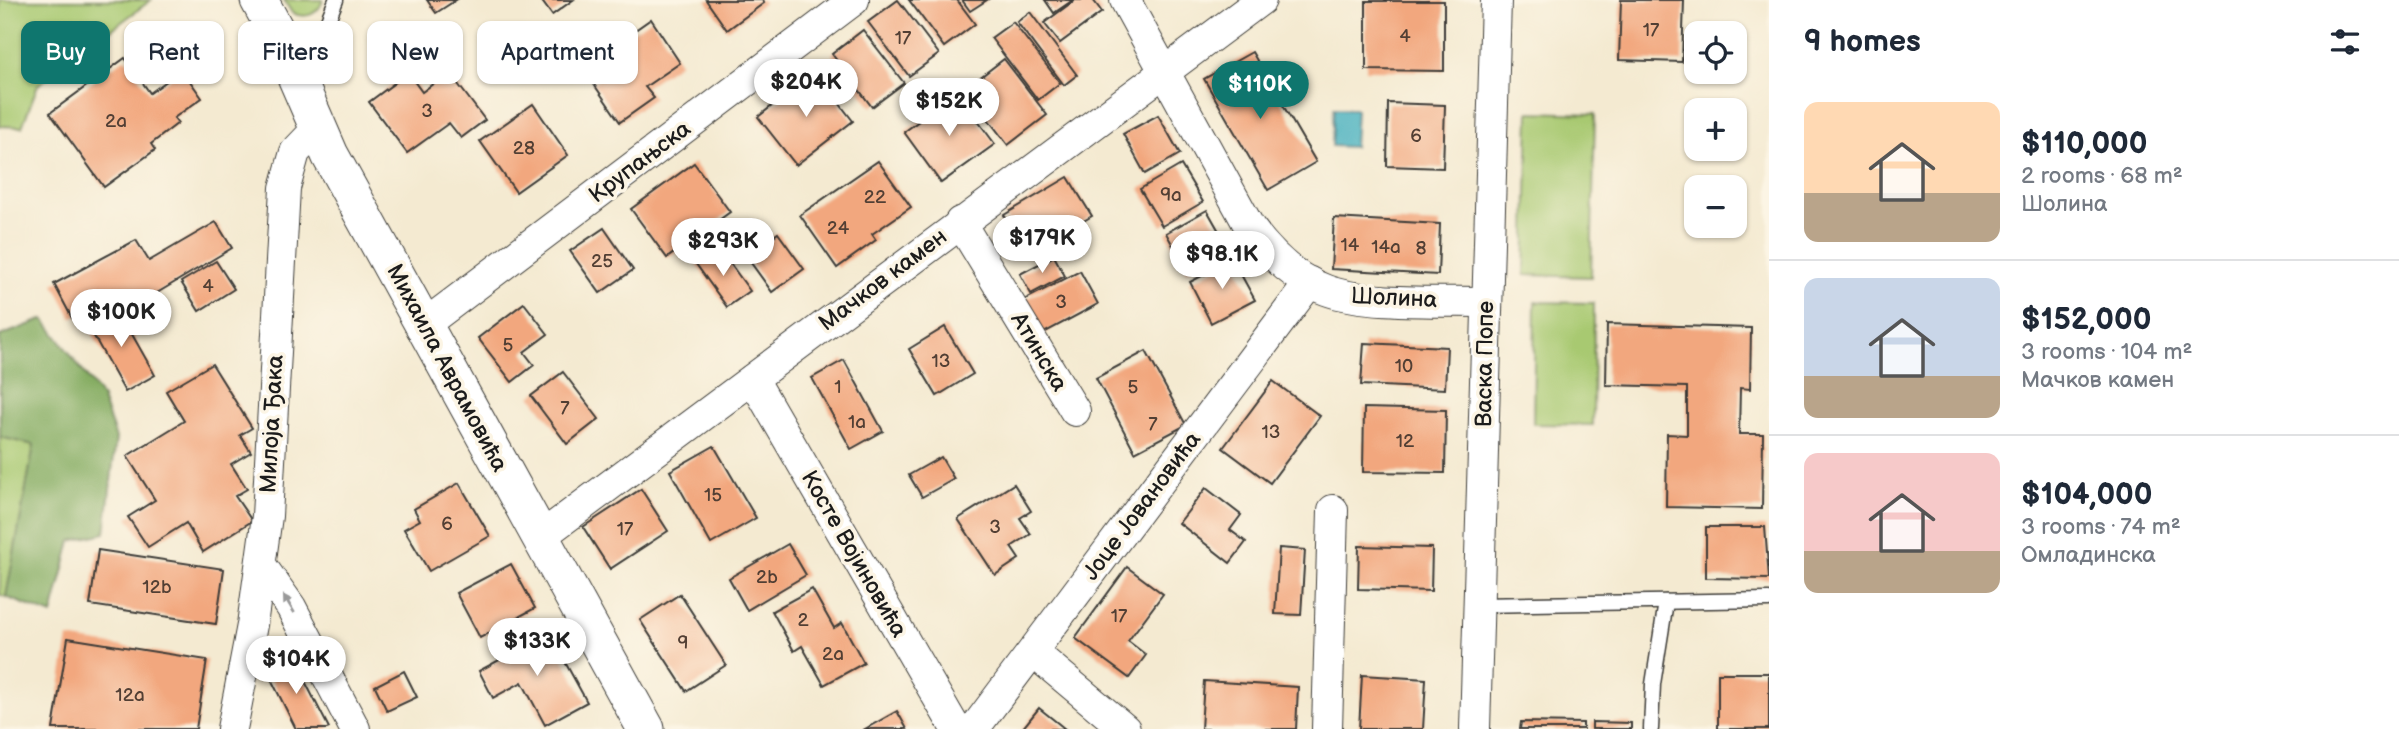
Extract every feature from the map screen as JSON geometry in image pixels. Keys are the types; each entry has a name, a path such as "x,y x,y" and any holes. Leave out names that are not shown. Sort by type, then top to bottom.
{"street":[{"name":"Михаила Аврамовића","path":"260,0 270,21"},
{"name":"Крупањска","path":"425,324 854,0"},
{"name":"Шолина","path":"1125,0 1249,226 1265,248 1310,282 1347,296 1486,302"},
{"name":"Мачков камен","path":"539,538 1261,0"},
{"name":"Васка Попе","path":"1475,729 1496,0"},
{"name":"Михаила Аврамовића","path":"299,84 341,176 646,729"},
{"name":"Милоја Ђака","path":"232,729 261,565 272,447 285,188 295,152 318,128"},
{"name":"Атинска","path":"960,222 1075,411"},
{"name":"Јоце Јовановића","path":"974,729 1310,282"},
{"name":"Косте Војиновића","path":"753,379 956,729"},
{"path":"1327,729 1333,510"},
{"path":"261,565 311,642 355,729"},
{"path":"1032,652 1125,729"}],"lane":[{"path":"328,21 336,0"},
{"path":"1479,605 1769,600"},
{"path":"1651,729 1653,684 1666,602"}],"green space":[{"path":"0,0 151,0 110,31 110,21 21,21 21,84 39,84 22,127 0,126"},
{"path":"284,0 323,0 315,12 302,16 292,13"},
{"path":"1529,112 1595,114 1591,277 1525,275"},
{"path":"1535,302 1594,303 1593,425 1533,424"},
{"path":"44,319 101,396 116,438 105,533 71,541 52,615 6,597 34,445 0,437 0,336"},
{"path":"0,437 34,445 6,597 0,595"}],"water":[{"path":"1334,108 1356,109 1354,147 1332,146"}],"building":[{"path":"427,0 456,0 436,13"},
{"path":"541,0 573,0 552,15"},
{"path":"706,0 762,0 764,3 727,30"},
{"path":"898,0 939,54 909,76 868,22"},
{"path":"909,0 957,0 975,24 944,47"},
{"path":"962,0 987,0 970,11"},
{"path":"1045,0 1073,0 1054,13"},
{"path":"1075,0 1093,0 1102,12 1060,43 1044,23"},
{"path":"1621,0 1684,0 1682,62 1619,60"},
{"path":"1366,1 1444,1 1444,71 1366,70"},
{"path":"1030,12 1077,75 1064,85 1017,22"},
{"path":"651,19 680,63 645,87 654,98 620,122 594,84 638,84 638,28"},
{"path":"1013,22 1060,83 1038,100 991,38"},
{"path":"863,30 904,83 872,107 832,54"},
{"path":"1252,52 1316,162 1268,190 1204,79"},
{"path":"124,59 124,84 144,84 150,93 163,84 192,84 202,98 174,118 178,123 151,144 155,150 104,187 50,113 90,84 110,84 110,69"},
{"path":"1004,59 1047,115 1008,145 965,89"},
{"path":"815,72 853,121 796,165 758,117"},
{"path":"393,84 416,84 422,92 433,84 458,84 485,120 461,138 449,123 407,153 369,102"},
{"path":"957,93 995,144 941,183 904,132"},
{"path":"1388,103 1445,105 1443,168 1387,166"},
{"path":"533,104 568,155 516,192 480,141"},
{"path":"1158,115 1180,154 1145,174 1123,134"},
{"path":"878,161 911,207 872,234 876,240 837,268 800,215"},
{"path":"694,163 730,212 667,258 631,209"},
{"path":"1181,165 1203,202 1162,226 1140,189"},
{"path":"1068,177 1092,216 1028,254 1004,215"},
{"path":"1207,210 1228,247 1187,271 1166,233"},
{"path":"1334,218 1440,224 1438,275 1331,269"},
{"path":"216,222 232,248 127,311 116,293 72,318 54,284 136,240 149,261"},
{"path":"604,228 633,270 600,293 570,251"},
{"path":"778,233 804,269 772,292 746,256"},
{"path":"719,248 750,291 727,307 696,264"},
{"path":"1054,256 1065,276 1031,294 1020,274"},
{"path":"1233,260 1255,300 1211,323 1190,282"},
{"path":"216,261 234,289 199,311 181,282"},
{"path":"1080,271 1098,304 1042,334 1024,300"},
{"path":"524,303 548,334 524,352 534,365 512,382 478,338"},
{"path":"116,306 155,375 125,392 86,322"},
{"path":"1607,324 1751,328 1750,389 1740,388 1739,434 1763,434 1762,509 1666,507 1667,434 1687,435 1687,387 1606,385"},
{"path":"945,327 973,374 937,396 909,349"},
{"path":"1364,343 1447,347 1445,389 1361,385"},
{"path":"1146,351 1186,425 1135,452 1096,378"},
{"path":"844,360 883,431 851,449 812,378"},
{"path":"212,364 252,428 240,435 251,452 231,464 247,489 235,496 252,521 203,552 186,523 148,547 128,517 155,500 127,456 184,421 166,391"},
{"path":"563,372 599,419 567,444 531,396"},
{"path":"1273,381 1320,416 1270,483 1223,448"},
{"path":"1364,408 1446,410 1445,473 1363,472"},
{"path":"714,446 756,518 711,544 670,471"},
{"path":"941,457 954,479 922,497 909,475"},
{"path":"459,483 490,536 429,571 404,529 420,520 414,509"},
{"path":"1014,484 1031,511 1020,518 1031,534 1011,547 1019,559 995,575 958,519"},
{"path":"1206,488 1241,515 1230,530 1246,542 1230,563 1179,523"},
{"path":"641,489 668,531 610,569 583,527"},
{"path":"1706,527 1765,527 1769,579 1706,578"},
{"path":"788,544 806,575 747,610 729,578"},
{"path":"1359,546 1432,548 1431,591 1358,589"},
{"path":"1279,548 1305,550 1301,615 1275,614"},
{"path":"98,550 224,569 216,624 90,605"},
{"path":"511,564 535,608 480,638 456,593"},
{"path":"1127,567 1163,594 1128,641 1146,655 1129,678 1075,638"},
{"path":"812,589 834,628 842,623 864,663 824,685 802,646 794,651 772,611"},
{"path":"680,594 726,665 686,691 640,620"},
{"path":"549,633 587,702 545,725 522,682 493,698 479,671"},
{"path":"68,638 207,660 196,729 53,729"},
{"path":"292,656 329,728 327,729 296,729 266,669"},
{"path":"404,671 417,697 387,711 375,686"},
{"path":"1718,673 1769,673 1769,729 1718,729"},
{"path":"1362,675 1426,679 1423,729 1359,729"},
{"path":"1204,681 1298,687 1296,729 1201,729"},
{"path":"1039,708 1059,724 1065,729 1022,729"},
{"path":"897,711 907,729 865,729"},
{"path":"1521,722 1583,723 1583,729 1520,729"},
{"path":"1592,722 1631,723 1631,729 1592,729"}]}
